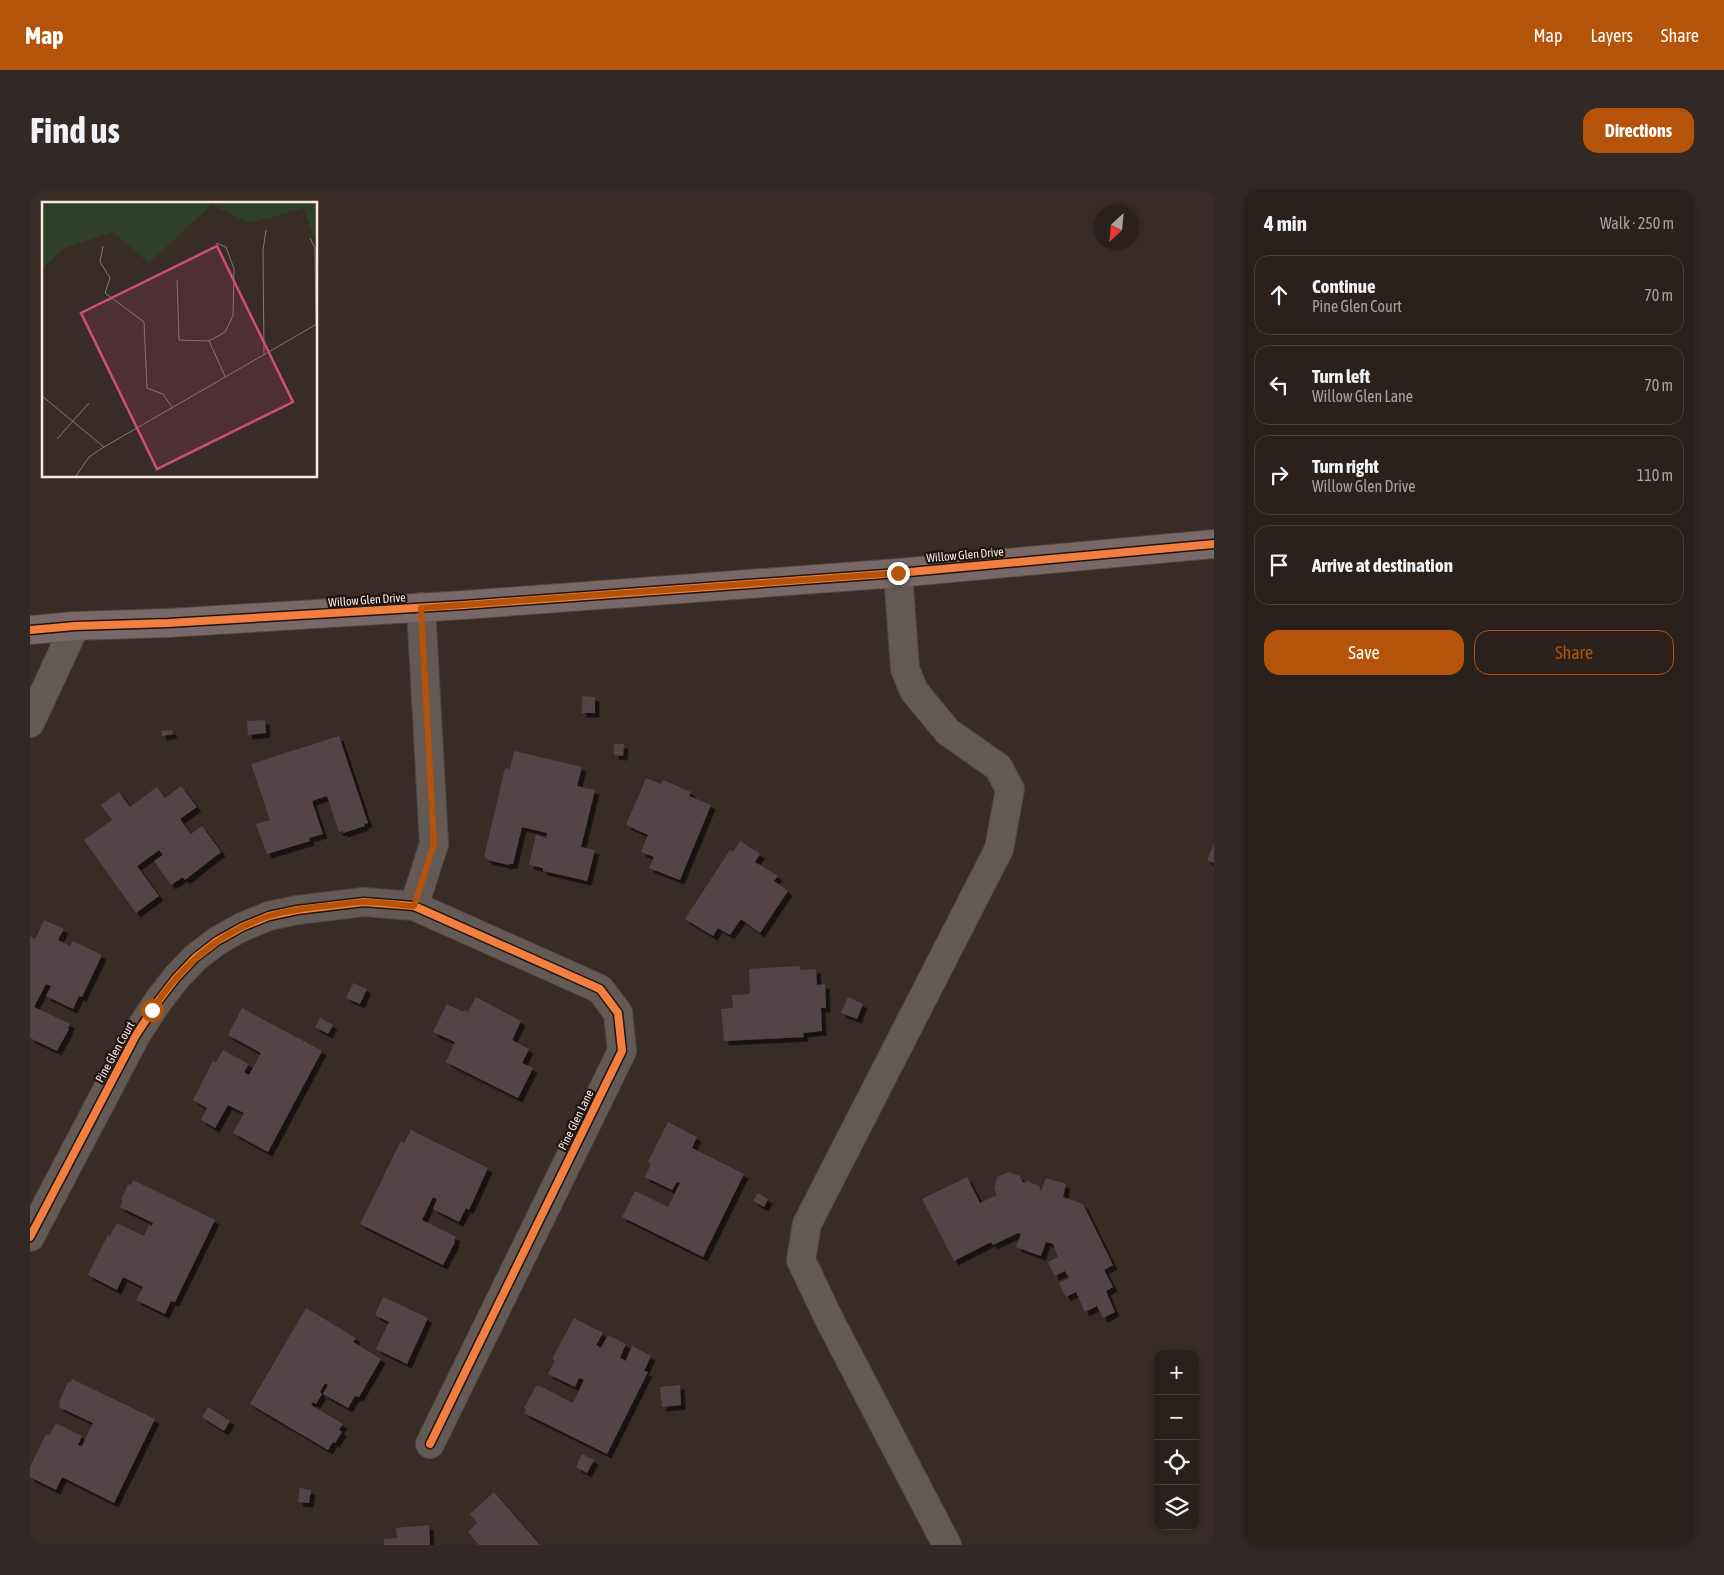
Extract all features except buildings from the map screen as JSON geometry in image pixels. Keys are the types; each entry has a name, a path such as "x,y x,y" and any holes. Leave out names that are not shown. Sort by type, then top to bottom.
{"main road":[{"name":"Willow Glen Drive","path":"30,630 421,608 898,573 1214,544"}],"street":[{"path":"898,573 904,669 914,691 948,732 998,767 1010,789 999,849 807,1224 801,1260 829,1320 947,1545"},
{"path":"414,906 434,844 421,608"},
{"path":"30,722 75,626"},
{"name":"Pine Glen Court","path":"30,1237 136,1035 165,992 195,958 217,941 242,927 278,914 364,902 414,906"},
{"name":"Pine Glen Lane","path":"414,906 600,989 618,1013 622,1051 430,1444"}],"cycle path":[{"path":"30,630 464,605 898,573 1214,544"},
{"path":"30,1237 136,1035 159,1000 195,958 217,941 242,927 269,916 297,910 364,902 414,906 600,989 618,1013 622,1051 430,1444"}],"route":[{"path":"152,1010 176,978 195,958 217,941 242,927 269,916 297,910 364,902 414,906 434,844 421,608 898,573"}]}
